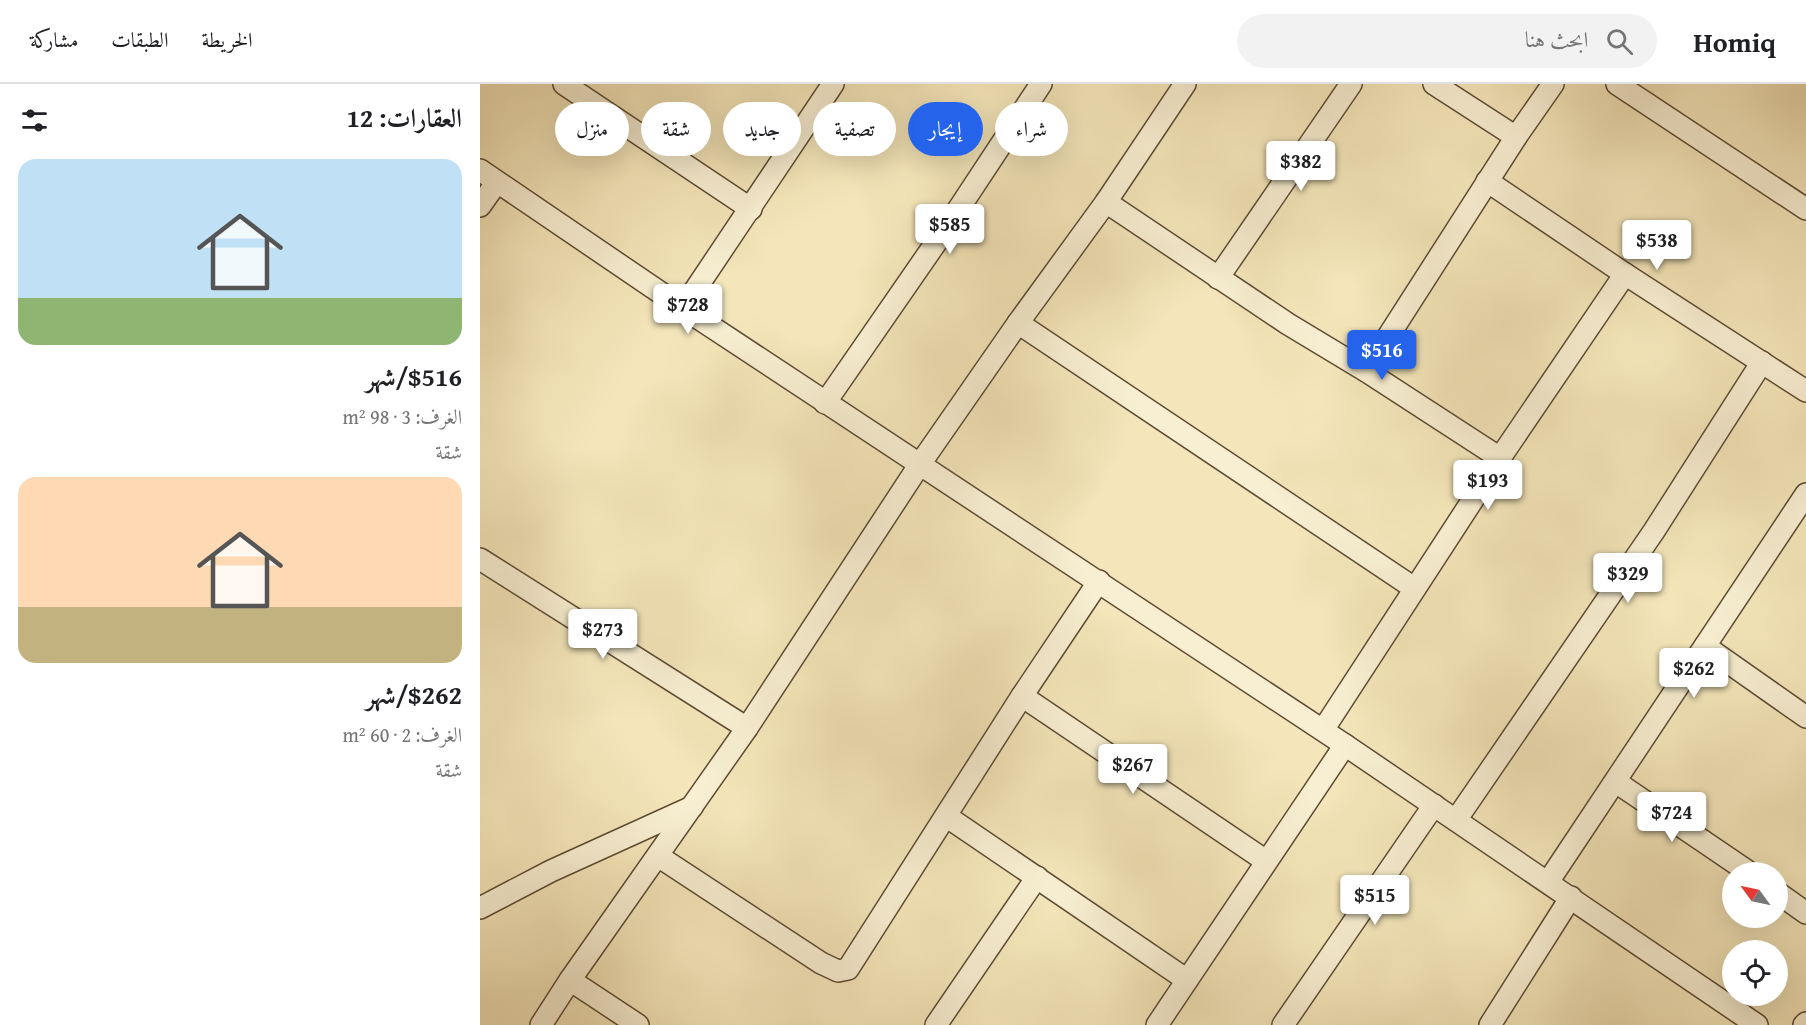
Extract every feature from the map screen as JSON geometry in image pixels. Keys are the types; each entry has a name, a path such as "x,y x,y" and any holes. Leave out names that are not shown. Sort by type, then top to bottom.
{"street":[{"path":"564,84 751,210"},
{"path":"683,308 751,210 833,84"},
{"path":"825,403 944,231 1041,84"},
{"path":"541,1025 570,980 747,728 920,464 1106,202 1185,84"},
{"path":"1218,278 1352,84"},
{"path":"1434,84 1516,137"},
{"path":"1366,371 1516,137 1553,84"},
{"path":"1617,84 1806,209"},
{"path":"480,206 488,176 825,403 1323,730 1757,1025"},
{"path":"1487,182 1806,391"},
{"path":"1106,202 1288,324 1366,371 1500,458"},
{"path":"1323,730 1500,458 1625,274"},
{"path":"1018,323 1414,588"},
{"path":"1456,820 1654,531 1762,362"},
{"path":"1548,882 1806,494"},
{"path":"480,559 747,728"},
{"path":"658,856 821,963 832,969 843,971 848,969 1022,696 1099,581"},
{"path":"1705,646 1806,717"},
{"path":"1022,696 1266,861"},
{"path":"1157,1025 1345,745"},
{"path":"1616,782 1734,862"},
{"path":"1283,1025 1434,805"},
{"path":"480,908 551,871 693,807"},
{"path":"946,816 1187,980"},
{"path":"936,1025 1037,877"},
{"path":"1490,1025 1571,897"},
{"path":"1788,900 1806,913"},
{"path":"570,980 638,1025"}]}
